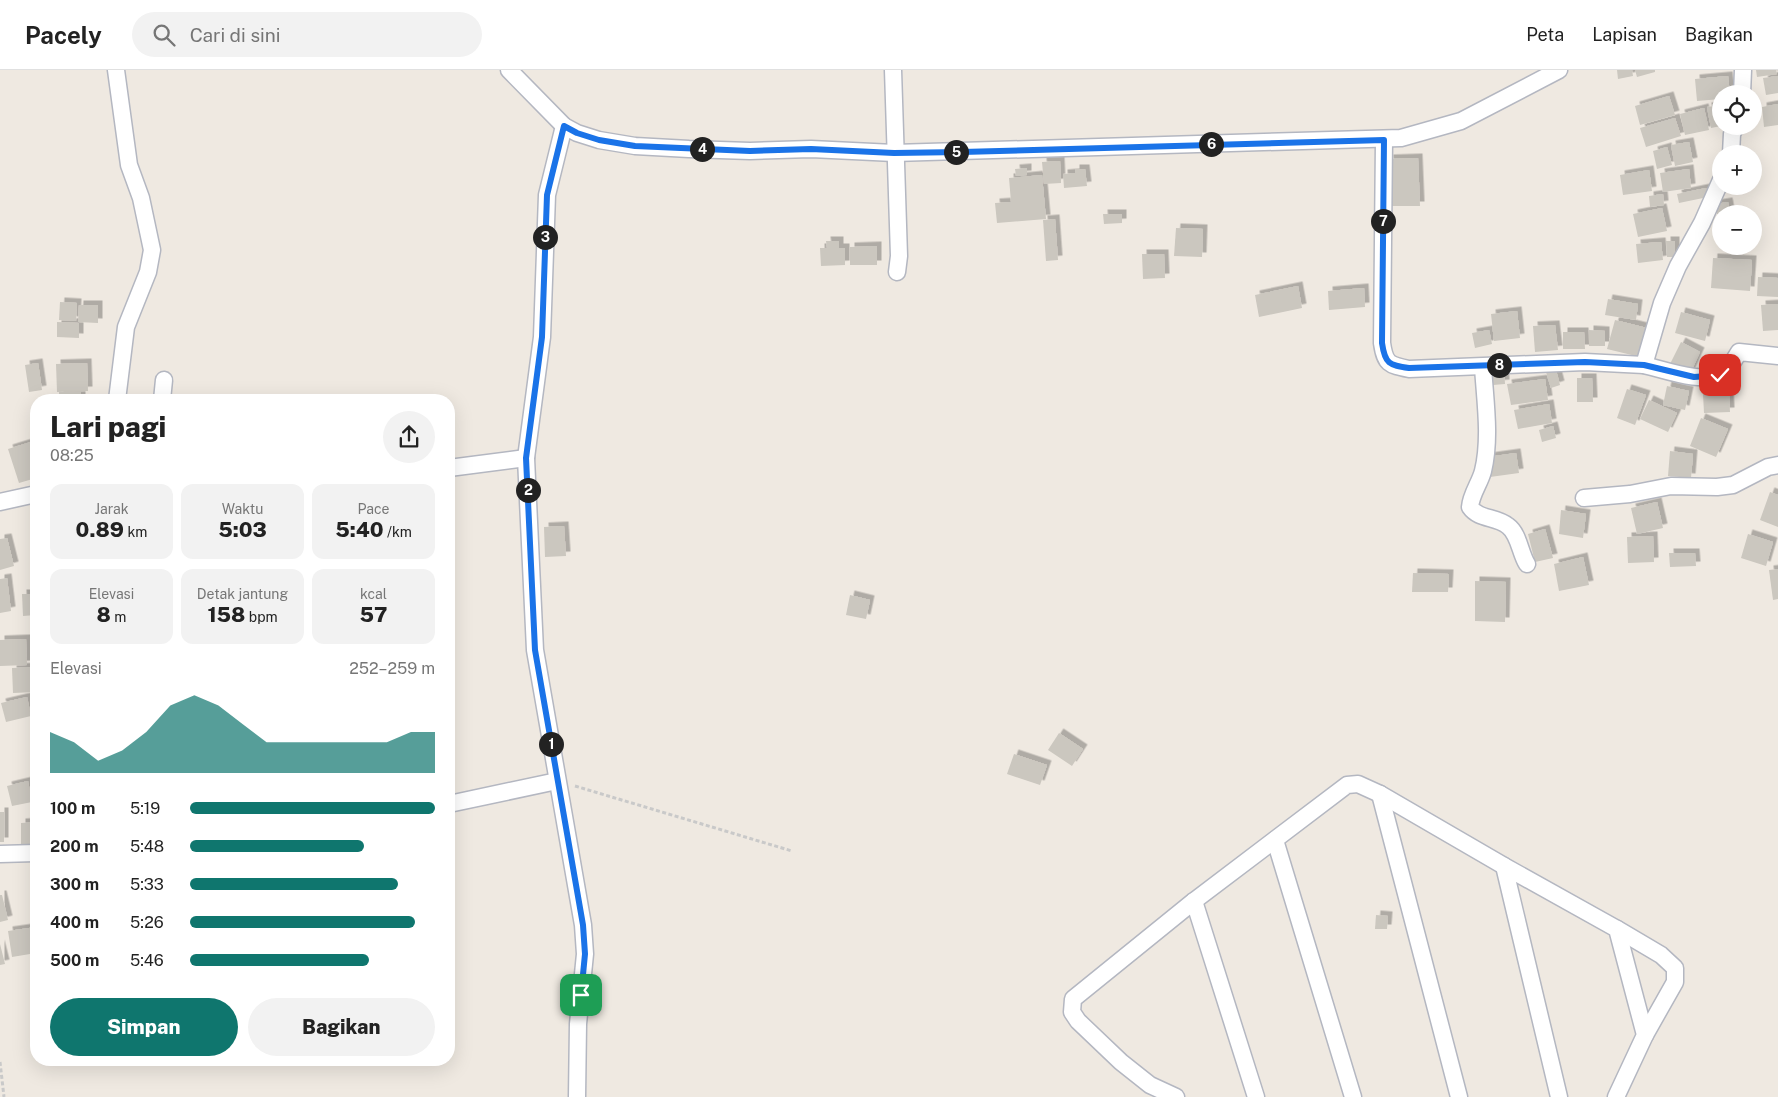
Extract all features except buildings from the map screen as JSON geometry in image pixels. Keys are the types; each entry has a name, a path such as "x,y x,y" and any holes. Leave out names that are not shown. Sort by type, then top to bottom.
{"street":[{"path":"116,70 129,165 141,198 152,250 148,272 126,326 118,394"},
{"path":"509,70 564,126 577,133 599,140 635,146 750,151 811,149 894,153 1401,138 1461,121 1559,70"},
{"path":"893,70 894,153 899,256 897,272"},
{"path":"1742,85 1743,70"},
{"path":"564,126 547,195 542,337 526,458 535,650 579,898 584,944 577,1041 577,1097"},
{"path":"1384,140 1382,343 1384,358 1392,365 1409,368 1483,367 1514,363 1585,362 1644,365 1694,377 1726,373 1739,352 1778,356"},
{"path":"1644,365 1662,303 1678,266 1702,223 1714,195"},
{"path":"1483,367 1486,429 1485,454 1483,471 1470,507 1474,512 1507,524 1514,533 1527,564"},
{"path":"163,394 164,380"},
{"path":"455,467 526,458"},
{"path":"1584,498 1630,494 1671,486 1717,488 1733,485 1768,467 1778,465"},
{"path":"0,502 30,495"},
{"path":"455,803 557,781"},
{"path":"1176,1097 1150,1084 1121,1062 1078,1021 1072,1012 1071,1005 1076,994 1194,901 1347,785 1358,784 1380,794 1617,929 1661,955 1675,968 1675,982 1645,1035 1616,1097"},
{"path":"1380,794 1459,1097"},
{"path":"1275,840 1352,1097"},
{"path":"0,854 30,853"},
{"path":"1504,866 1559,1097"},
{"path":"1194,901 1256,1097"},
{"path":"1617,929 1645,1035"}],"path":[{"path":"557,781 792,851"},
{"path":"0,1062 4,1097"}],"route":[{"path":"581,995 585,954 583,925 535,650 526,458 532,426 542,337 547,195 564,126 577,133 599,140 635,146 750,151 811,149 894,153 962,152 1384,140 1382,343 1384,358 1392,365 1409,368 1483,367 1514,363 1585,362 1644,365 1694,377 1720,375"}]}
